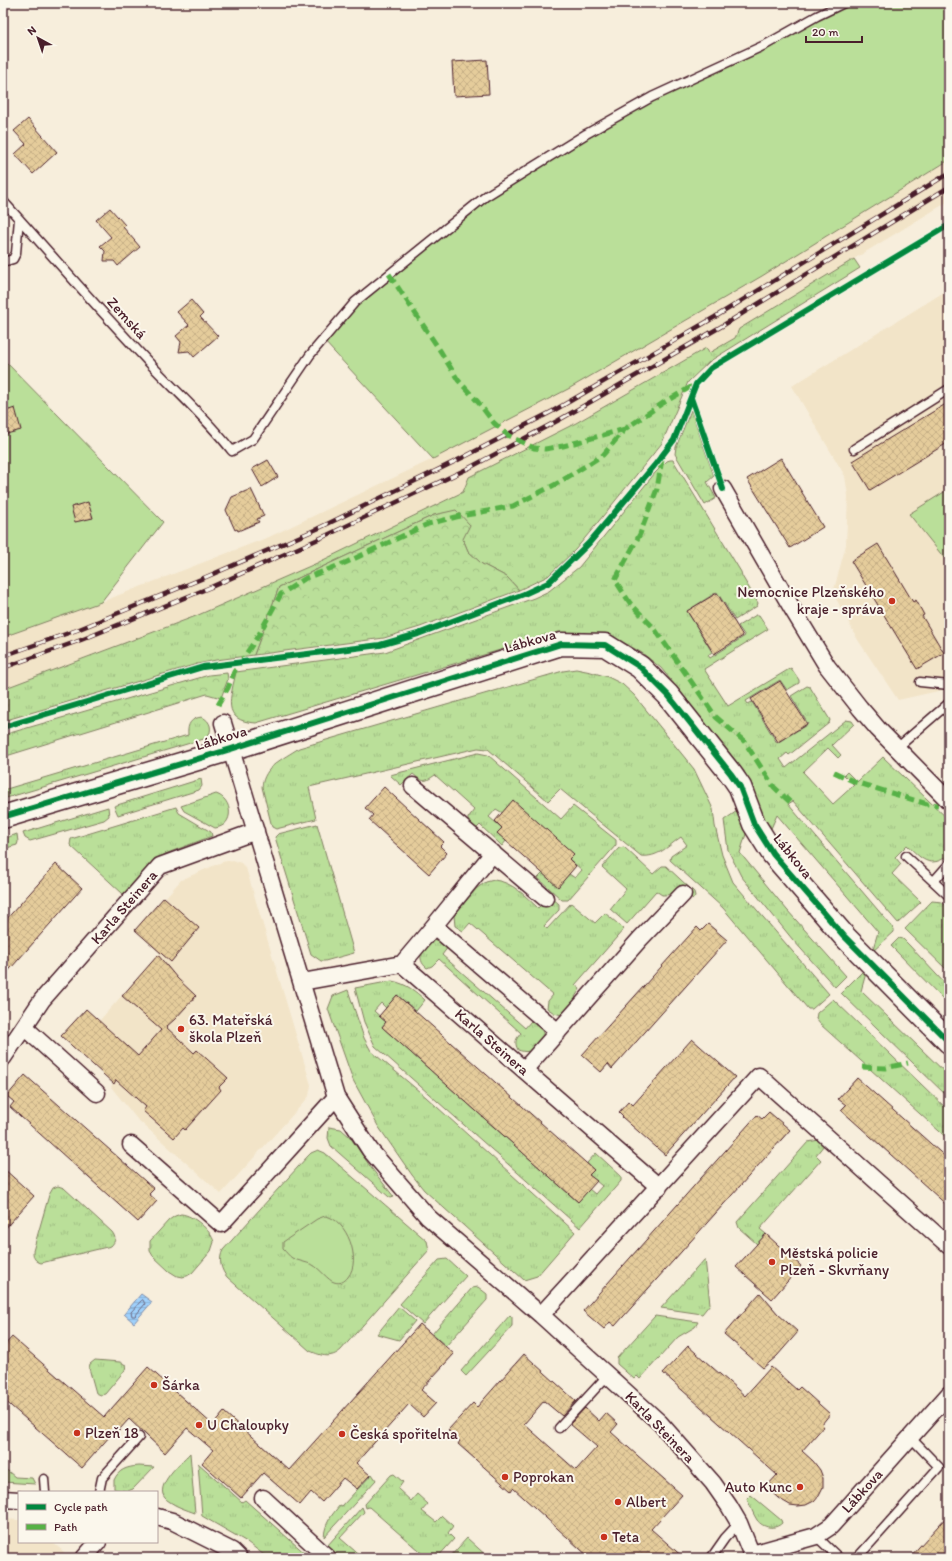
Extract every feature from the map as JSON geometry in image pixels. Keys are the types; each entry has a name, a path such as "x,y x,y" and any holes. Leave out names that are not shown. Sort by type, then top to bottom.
{"street":[{"path":"723,489 827,666 860,708 949,801"},
{"name":"Lábkova","path":"3,817 231,749 561,644 605,645 640,667 668,695 740,787 754,824 773,854 844,936 949,1042"},
{"name":"Karla Steinera","path":"223,723 336,1097 370,1150 428,1217 541,1315 660,1423 713,1483 739,1523 753,1556"},
{"path":"413,786 545,898"},
{"name":"Karla Steinera","path":"3,1058 42,1000 160,866 256,830"},
{"path":"302,982 402,964 493,853"},
{"path":"524,1070 640,939 683,894"},
{"path":"434,926 558,1032"},
{"name":"Karla Steinera","path":"402,964 659,1187"},
{"path":"24,1027 97,1093"},
{"path":"541,1315 759,1076 949,1246"},
{"path":"131,1145 221,1224 336,1097"},
{"name":"Lábkova","path":"753,1556 816,1536 831,1526 949,1394"},
{"path":"263,1498 328,1558"},
{"path":"3,1499 18,1500"},
{"path":"158,1517 172,1521 232,1552 239,1558"},
{"path":"84,1558 97,1543"}],"lane":[{"name":"Zemská","path":"3,201 140,354 212,426 232,451 253,439 310,355 354,302 486,196 586,134 652,97 767,44 817,16 844,3"},
{"path":"3,262 13,259 16,253 19,219"},
{"path":"854,450 949,389"},
{"path":"920,682 949,685"},
{"path":"897,748 949,703"},
{"path":"906,856 949,896"},
{"path":"934,881 949,864"},
{"path":"559,1428 608,1375"},
{"path":"99,1491 102,1478 138,1437"},
{"path":"857,1558 939,1467 910,1437"},
{"path":"44,1479 45,1491"},
{"path":"711,1558 725,1538 739,1523"},
{"path":"816,1536 839,1558"}],"shaded area":[{"path":"949,160 949,201 739,329 735,338 709,353 706,348 576,423 469,477 463,492 317,563 196,616 3,689 3,637 101,602 269,537 433,459 570,388 762,276"},
{"path":"949,289 949,690 947,689 898,700 858,640 833,593 846,545 848,496 845,476 792,386"},
{"name":"63. Mateřská škola Plzeň","path":"233,860 241,863 246,868 311,1085 309,1096 306,1100 221,1194 137,1119 111,1087 113,1083 61,1036 86,1009 99,1021 160,953 135,930 164,897 165,898 181,880 222,862"},
{"path":"3,1519 18,1520 18,1543 53,1543 64,1552 63,1558 3,1558"}],"green space":[{"path":"844,3 949,3 949,160 762,276 570,388 433,459 323,340 355,302 486,196 586,134"},
{"path":"854,259 860,268 710,361 688,382 662,443 575,550 548,576 519,590 507,577 482,564 468,551 463,539 456,511 434,515 279,587 254,655 197,664 3,721 3,689 196,616 317,563 463,492 469,477 576,423 706,348 709,353 735,338 739,329"},
{"path":"3,359 163,522 101,602 3,637"},
{"path":"691,410 714,476 707,482 716,498 705,505 675,454 676,447"},
{"path":"673,460 741,572 758,603 757,606 735,620 717,592 687,611 712,652 708,655 710,658 745,636 738,626 756,615 759,615 768,629 704,669 728,706 791,668 799,680 799,683 787,690 780,680 746,701 748,704 752,702 777,743 808,724 791,696 807,686 810,687 830,720 829,723 789,755 787,753 780,759 786,768 846,720 852,721 854,724 832,745 841,755 838,758 828,748 803,772 833,804 854,785 844,775 847,772 857,782 883,757 949,820 949,855 936,862 931,862 921,858 907,845 895,857 901,864 892,874 921,902 898,923 793,801 788,804 894,929 894,932 872,952 878,932 777,815 769,833 744,771 661,668 642,653 621,641 596,635 554,636 527,642 256,723 237,718 233,713 231,699 236,672 385,652 534,598 549,591 579,567 655,473 667,461"},
{"path":"949,489 949,564 909,514"},
{"path":"456,510 470,525 463,539 468,551 482,564 507,577 519,590 420,627 384,638 254,655 279,587 434,515"},
{"path":"576,669 608,677 622,684 634,695 694,769 713,809 715,826 722,855 733,882 829,994 812,1009 808,1009 723,908 670,860 671,856 687,845 681,837 658,853 641,856 560,789 548,801 488,749 478,748 309,787 316,819 276,829 272,827 262,787 266,774 275,764 299,748 563,671"},
{"path":"227,673 228,679 221,698 207,694 3,757 3,735 209,675"},
{"path":"202,717 209,723 210,726 210,732 207,738 3,799 3,790 188,735 190,722"},
{"path":"478,753 488,755 561,819 573,806 616,840 616,845 568,900 562,900 538,878 543,873 569,874 575,878 582,870 569,859 573,854 496,809 489,817 502,828 498,833 506,841 502,846 480,825 476,829 468,822 468,818 474,810 435,775 426,780 421,780 413,774 401,785 390,775"},
{"path":"201,779 202,786 199,790 118,815 114,806"},
{"path":"216,794 226,801 229,812 229,818 226,823 221,826 215,828 184,811 181,806"},
{"path":"108,807 109,816 104,820 30,841 25,838 23,833"},
{"path":"176,807 179,813 211,832 212,836 165,854 123,894 70,845 71,839"},
{"path":"740,809 746,834 740,853 787,910 846,976 835,987 793,940 741,876 728,850 724,820"},
{"path":"317,824 354,953 325,961 321,961 311,954 275,837 278,834"},
{"path":"17,834 17,845 3,849 3,839"},
{"path":"624,847 653,874 662,866 666,866 694,892 695,896 693,899 680,888 674,893 668,895 662,895 656,891 627,924 610,909 626,889 602,867 619,848"},
{"path":"494,880 501,881 513,887 538,908 550,896 559,904 559,910 544,926 547,929 571,903 595,923 605,913 624,929 575,985 580,989 575,997 578,1001 570,1011 562,1015 554,1013 547,1008 548,1001 553,995 470,923 463,931 455,926 454,916 460,908 477,888 486,882"},
{"path":"932,901 942,902 949,909 949,972 905,929"},
{"path":"899,938 903,939 909,945 949,988 949,1005 891,946"},
{"path":"440,940 448,947 442,955 525,1028 531,1021 536,1021 542,1029 544,1037 534,1049 531,1051 518,1050 516,1041 521,1033 439,959 432,966 427,968 423,964 421,956 424,948 430,942"},
{"path":"864,970 866,973 861,991 949,1076 949,1098 841,993"},
{"path":"392,981 406,986 425,1000 416,1011 397,995 386,1008 381,1003 374,1011 386,1022 382,1027 578,1202 589,1189 595,1194 602,1186 589,1175 593,1170 587,1163 596,1153 621,1176 621,1181 580,1228 375,1046 364,1022 355,988"},
{"path":"348,990 364,1038 371,1051 426,1097 575,1232 537,1276 524,1280 424,1190 378,1126 353,1080 328,1009 333,996"},
{"path":"833,999 949,1111 949,1140 816,1019 817,1013"},
{"path":"329,1127 341,1129 350,1137 394,1197 389,1197 331,1146 328,1138"},
{"path":"819,1140 824,1145 816,1155 821,1160 760,1229 766,1234 757,1244 739,1228 737,1222 808,1142"},
{"path":"318,1150 325,1153 427,1241 429,1250 341,1350 330,1356 310,1351 227,1277 223,1271 220,1261 223,1250 307,1157 311,1153"},
{"path":"58,1186 64,1188 112,1232 115,1239 111,1246 41,1263 36,1260 33,1251 49,1195 53,1188"},
{"path":"181,1214 191,1217 201,1224 212,1237 214,1242 211,1251 192,1273 182,1277 169,1271 153,1256 150,1251 150,1241 169,1220"},
{"path":"325,1216 340,1224 346,1232 353,1251 352,1270 348,1277 340,1283 332,1281 313,1265 292,1258 283,1249 283,1242 317,1219"},
{"path":"447,1259 466,1276 423,1324 400,1304 439,1260"},
{"path":"705,1259 710,1304 702,1314 661,1308"},
{"path":"478,1287 487,1294 487,1300 446,1346 432,1334 472,1288"},
{"path":"399,1307 415,1321 399,1340 377,1334"},
{"path":"510,1315 512,1317 512,1326 466,1376 461,1371"},
{"path":"655,1316 698,1322 695,1327 678,1337 640,1379 637,1376 634,1379 617,1364 617,1358"},
{"path":"95,1360 120,1362 126,1365 125,1370 105,1394 101,1395 96,1393 89,1368 90,1364"},
{"path":"190,1453 195,1513 170,1502 164,1497 162,1491 164,1484 173,1470"},
{"path":"198,1463 242,1502 245,1500 307,1555 304,1558 268,1558 247,1542 202,1516"},
{"path":"139,1466 154,1467 133,1489 128,1491 114,1489 114,1480 118,1473 127,1468"},
{"path":"3,1467 15,1477 32,1478 35,1484 3,1482"},
{"path":"372,1474 376,1480 324,1537 329,1520 340,1505 342,1506"},
{"path":"394,1474 403,1482 398,1489 411,1501 417,1494 428,1504 422,1511 436,1522 442,1516 453,1526 448,1533 454,1539 437,1558 427,1558 369,1507 366,1508 365,1504 391,1475"},
{"path":"751,1495 781,1520 782,1523 776,1527 762,1525 754,1515 747,1499"},
{"path":"362,1507 364,1512 340,1538 363,1558 336,1558 327,1546"},
{"path":"467,1538 489,1558 449,1558"}],"water":[{"path":"141,1294 152,1302 134,1323 124,1314"}],"building":[{"path":"487,60 489,94 454,96 452,62"},
{"path":"28,119 57,152 33,174 15,154 26,144 14,131"},
{"path":"110,208 125,225 123,227 140,247 118,266 114,261 104,261 105,251 100,246 111,237 96,220"},
{"path":"191,300 203,314 200,317 218,336 194,357 189,351 179,352 181,342 176,336 189,325 177,312"},
{"path":"949,402 949,442 870,490 852,461"},
{"path":"15,408 21,430 3,435 3,412"},
{"path":"781,458 823,527 790,548 747,479"},
{"path":"268,460 278,477 262,487 252,469"},
{"path":"251,489 264,516 257,519 259,522 238,531 237,529 235,530 226,510 232,497"},
{"path":"88,502 93,518 75,522 71,507"},
{"path":"878,544 913,602 916,600 924,615 922,616 944,653 917,669 851,561"},
{"path":"717,593 743,636 714,654 687,611"},
{"path":"780,681 807,724 778,742 751,699"},
{"path":"384,787 444,842 440,846 447,853 429,874 369,820 373,815 365,808"},
{"path":"513,800 574,854 569,859 576,866 558,887 497,833 502,828 495,821"},
{"path":"56,864 82,888 3,977 3,923"},
{"path":"164,897 199,928 171,962 135,930"},
{"path":"708,924 727,940 612,1069 608,1064 601,1072 582,1055 697,927 701,931"},
{"path":"158,955 177,978 196,996 166,1027 194,1053 197,1050 228,1078 219,1087 221,1090 185,1130 183,1128 174,1138 143,1111 146,1107 116,1080 114,1084 61,1036 86,1009 138,1056 161,1030 122,996"},
{"path":"397,995 594,1170 589,1175 597,1181 578,1202 382,1027 386,1022 379,1016"},
{"path":"692,1039 735,1077 665,1155 622,1117 623,1116 619,1112 629,1101 633,1105"},
{"path":"25,1075 154,1189 149,1194 157,1201 138,1222 10,1107 14,1102 7,1096"},
{"path":"857,1078 949,1160 949,1207 841,1110 846,1105 838,1099"},
{"path":"769,1112 790,1130 615,1326 610,1322 604,1329 583,1311 757,1115 762,1119"},
{"path":"3,1168 34,1196 3,1231"},
{"path":"766,1234 801,1266 772,1299 736,1267"},
{"path":"760,1293 778,1314 798,1332 777,1356 763,1368 724,1334"},
{"path":"420,1324 454,1354 421,1390 436,1403 423,1417 409,1404 356,1463 370,1475 357,1489 343,1478 322,1502 311,1492 300,1505 263,1473 241,1498 202,1463 213,1450 187,1428 165,1453 129,1419 119,1430 117,1428 82,1468 3,1399 3,1347 12,1337 104,1417 148,1367 213,1425 224,1412 289,1470"},
{"path":"688,1346 745,1396 771,1367 797,1390 800,1387 830,1414 822,1424 824,1426 802,1451 820,1470 823,1478 823,1487 814,1501 806,1505 798,1506 790,1505 778,1498 766,1487 777,1475 663,1373"},
{"path":"524,1354 576,1401 562,1416 544,1401 524,1424 576,1470 597,1447 570,1424 585,1408 599,1421 606,1413 618,1424 611,1432 682,1495 651,1529 684,1558 590,1558 513,1488 511,1491 458,1444 460,1441 448,1430 473,1403 477,1407"},
{"path":"949,1514 949,1558 909,1558"}],"railway":[{"path":"3,656 77,630 206,577 317,529 464,457 553,411 715,317 949,173"},
{"path":"3,668 81,640 211,587 323,537 469,468 559,420 722,326 949,187"}],"marked path":[{"path":"389,274 458,380 478,402 494,423 509,436 534,448 545,449 563,446 625,429"},
{"path":"218,705 228,688 234,672 258,636 281,594 306,578 345,563 428,524 513,506 558,483 603,455 625,429 663,403 696,384"},
{"path":"662,459 657,489 640,534 615,580 630,603 654,628 716,717 744,741 774,787 792,804"},
{"path":"834,772 855,782 927,804 938,805"},
{"path":"862,1067 886,1068 908,1063"}],"cycle path":[{"path":"3,727 203,667 380,645 418,634 524,594 548,583 589,543 674,440 696,384 711,368 949,225"},
{"path":"691,398 723,489"},
{"path":"3,817 231,749 561,644 605,645 640,667 668,695 740,787 754,824 773,854 844,936 949,1042"}],"place":[{"name":"Nemocnice Plzeňského kraje - správa","path":"892,601"},
{"name":"63. Mateřská škola Plzeň","path":"181,1029"},
{"name":"Městská policie Plzeň - Skvrňany","path":"772,1262"},
{"name":"Šárka","path":"154,1385"},
{"name":"U Chaloupky","path":"199,1425"},
{"name":"Plzeň 18","path":"77,1433"},
{"name":"Česká spořitelna","path":"342,1434"},
{"name":"Poprokan","path":"505,1477"},
{"name":"Auto Kunc","path":"800,1487"},
{"name":"Albert","path":"618,1502"},
{"name":"Teta","path":"604,1537"}]}
